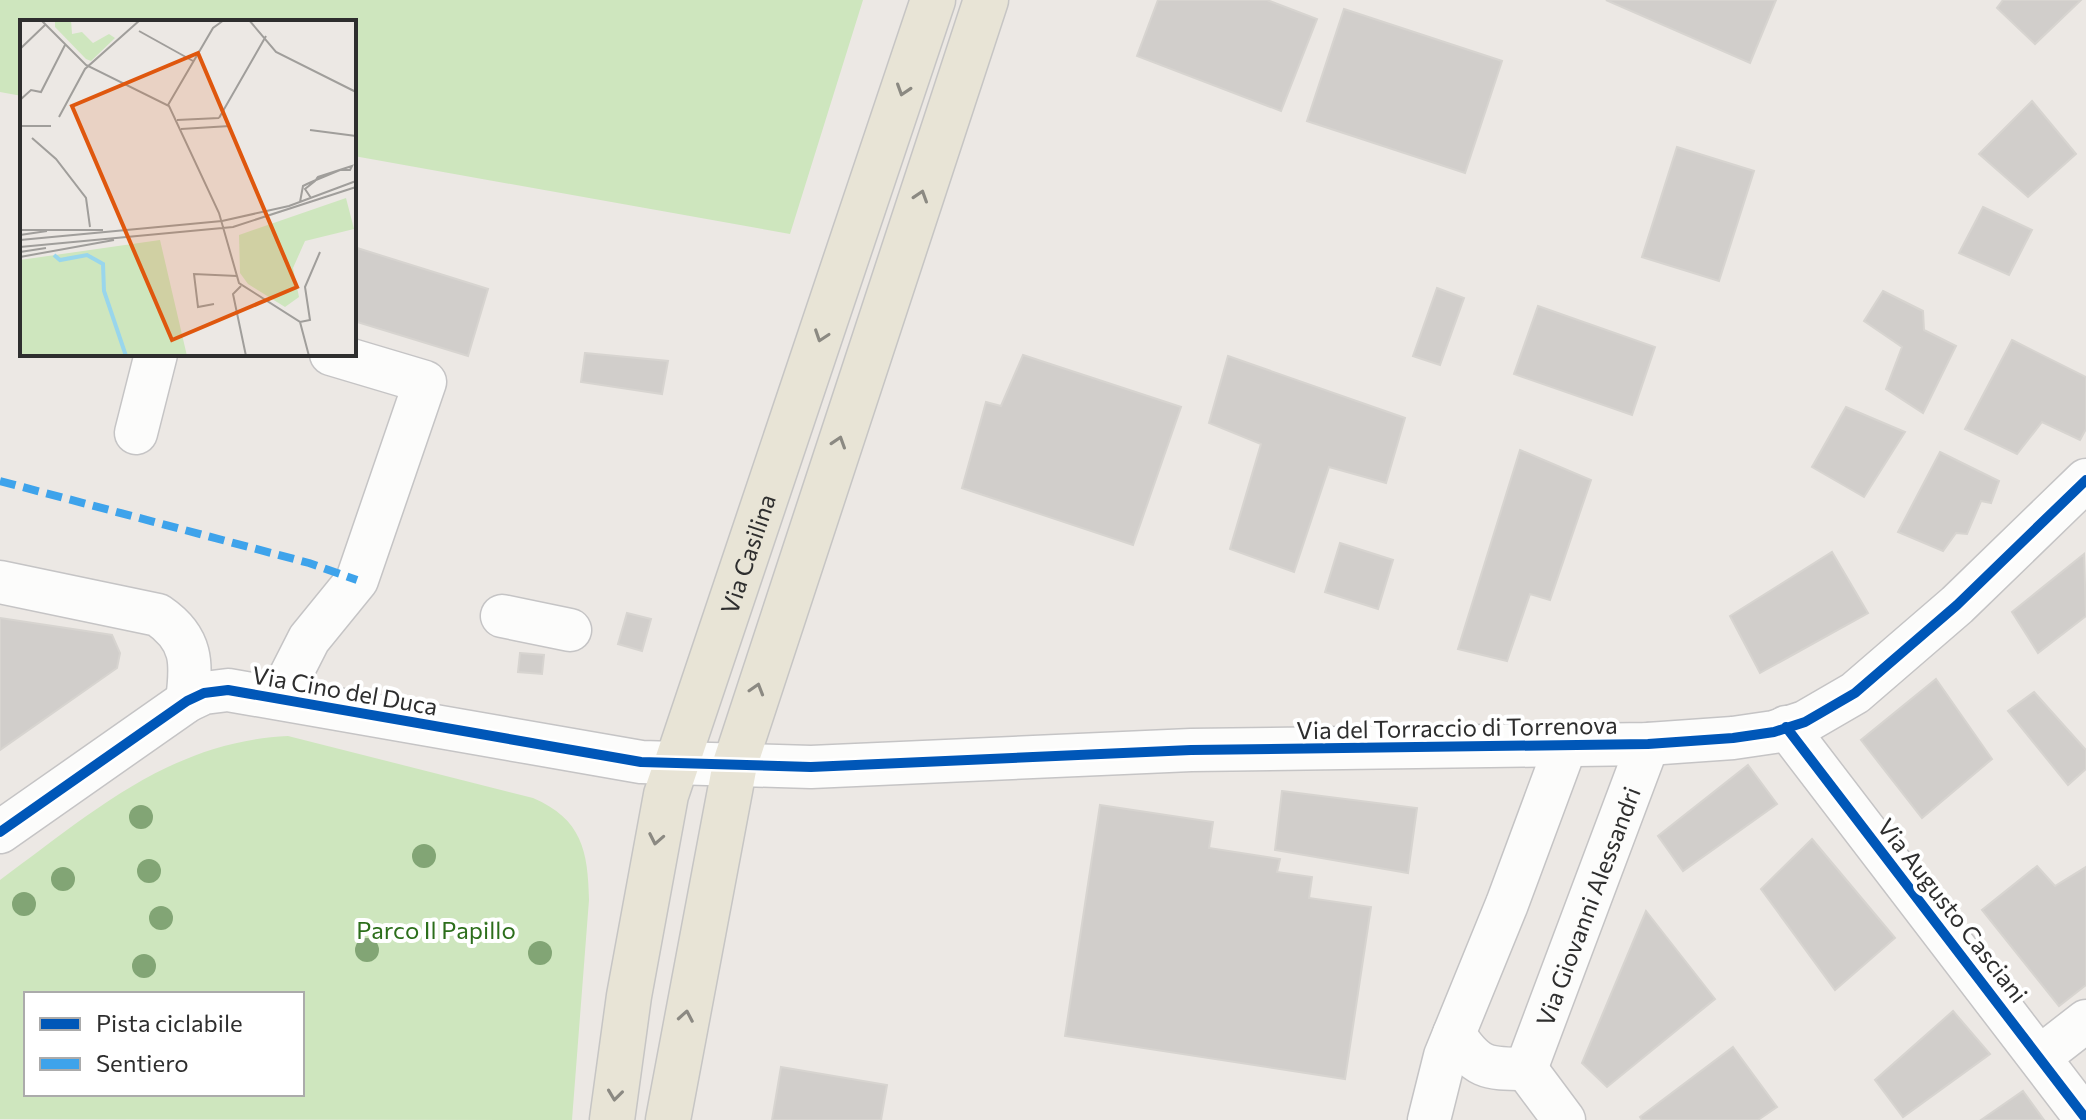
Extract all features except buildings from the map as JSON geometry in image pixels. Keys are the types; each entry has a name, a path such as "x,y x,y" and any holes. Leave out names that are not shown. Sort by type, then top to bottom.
{"main road":[{"path":"668,1120 735,764 986,0"},
{"name":"Via Casilina","path":"612,1120 650,868 675,763 930,5"}],"street":[{"path":"136,433 155,356"},
{"path":"279,698 304,646 357,580 425,382 338,356"},
{"name":"Via del Torraccio di Torrenova","path":"735,764 840,767 1191,750 1648,744 1733,738 1786,727 1821,715 1855,693 1957,605 2086,480"},
{"path":"0,582 158,615 176,629 188,647 192,663 187,701"},
{"path":"502,616 570,630"},
{"name":"Via Cino del Duca","path":"0,832 187,701 204,693 228,690 617,760 735,764"},
{"name":"Via Augusto Casciani","path":"1786,727 2041,1056 2086,1119"},
{"name":"Via Giovanni Alessandri","path":"1508,1069 1648,744"},
{"path":"1431,1120 1439,1074 1566,745"},
{"path":"2041,1056 2086,1021"},
{"path":"1454,1034 1472,1059 1508,1069 1564,1120"},
{"path":"1431,1120 1456,1091 1508,1069"}],"green space":[{"path":"0,0 863,0 790,234 356,156 356,20 20,20 20,96 0,92"},
{"name":"Parco Il Papillo","path":"288,736 533,798 562,816 579,838 584,852 589,900 572,1120 0,1119 0,880 134,785 206,751 246,741"}],"marked path":[{"path":"0,481 309,563 357,580"}],"cycle path":[{"path":"0,832 187,701 204,693 228,690 641,762 811,767 1191,750 1648,744 1774,732 1805,722 1855,693 1957,605 2086,480"},
{"path":"1786,727 2086,1119"}]}
